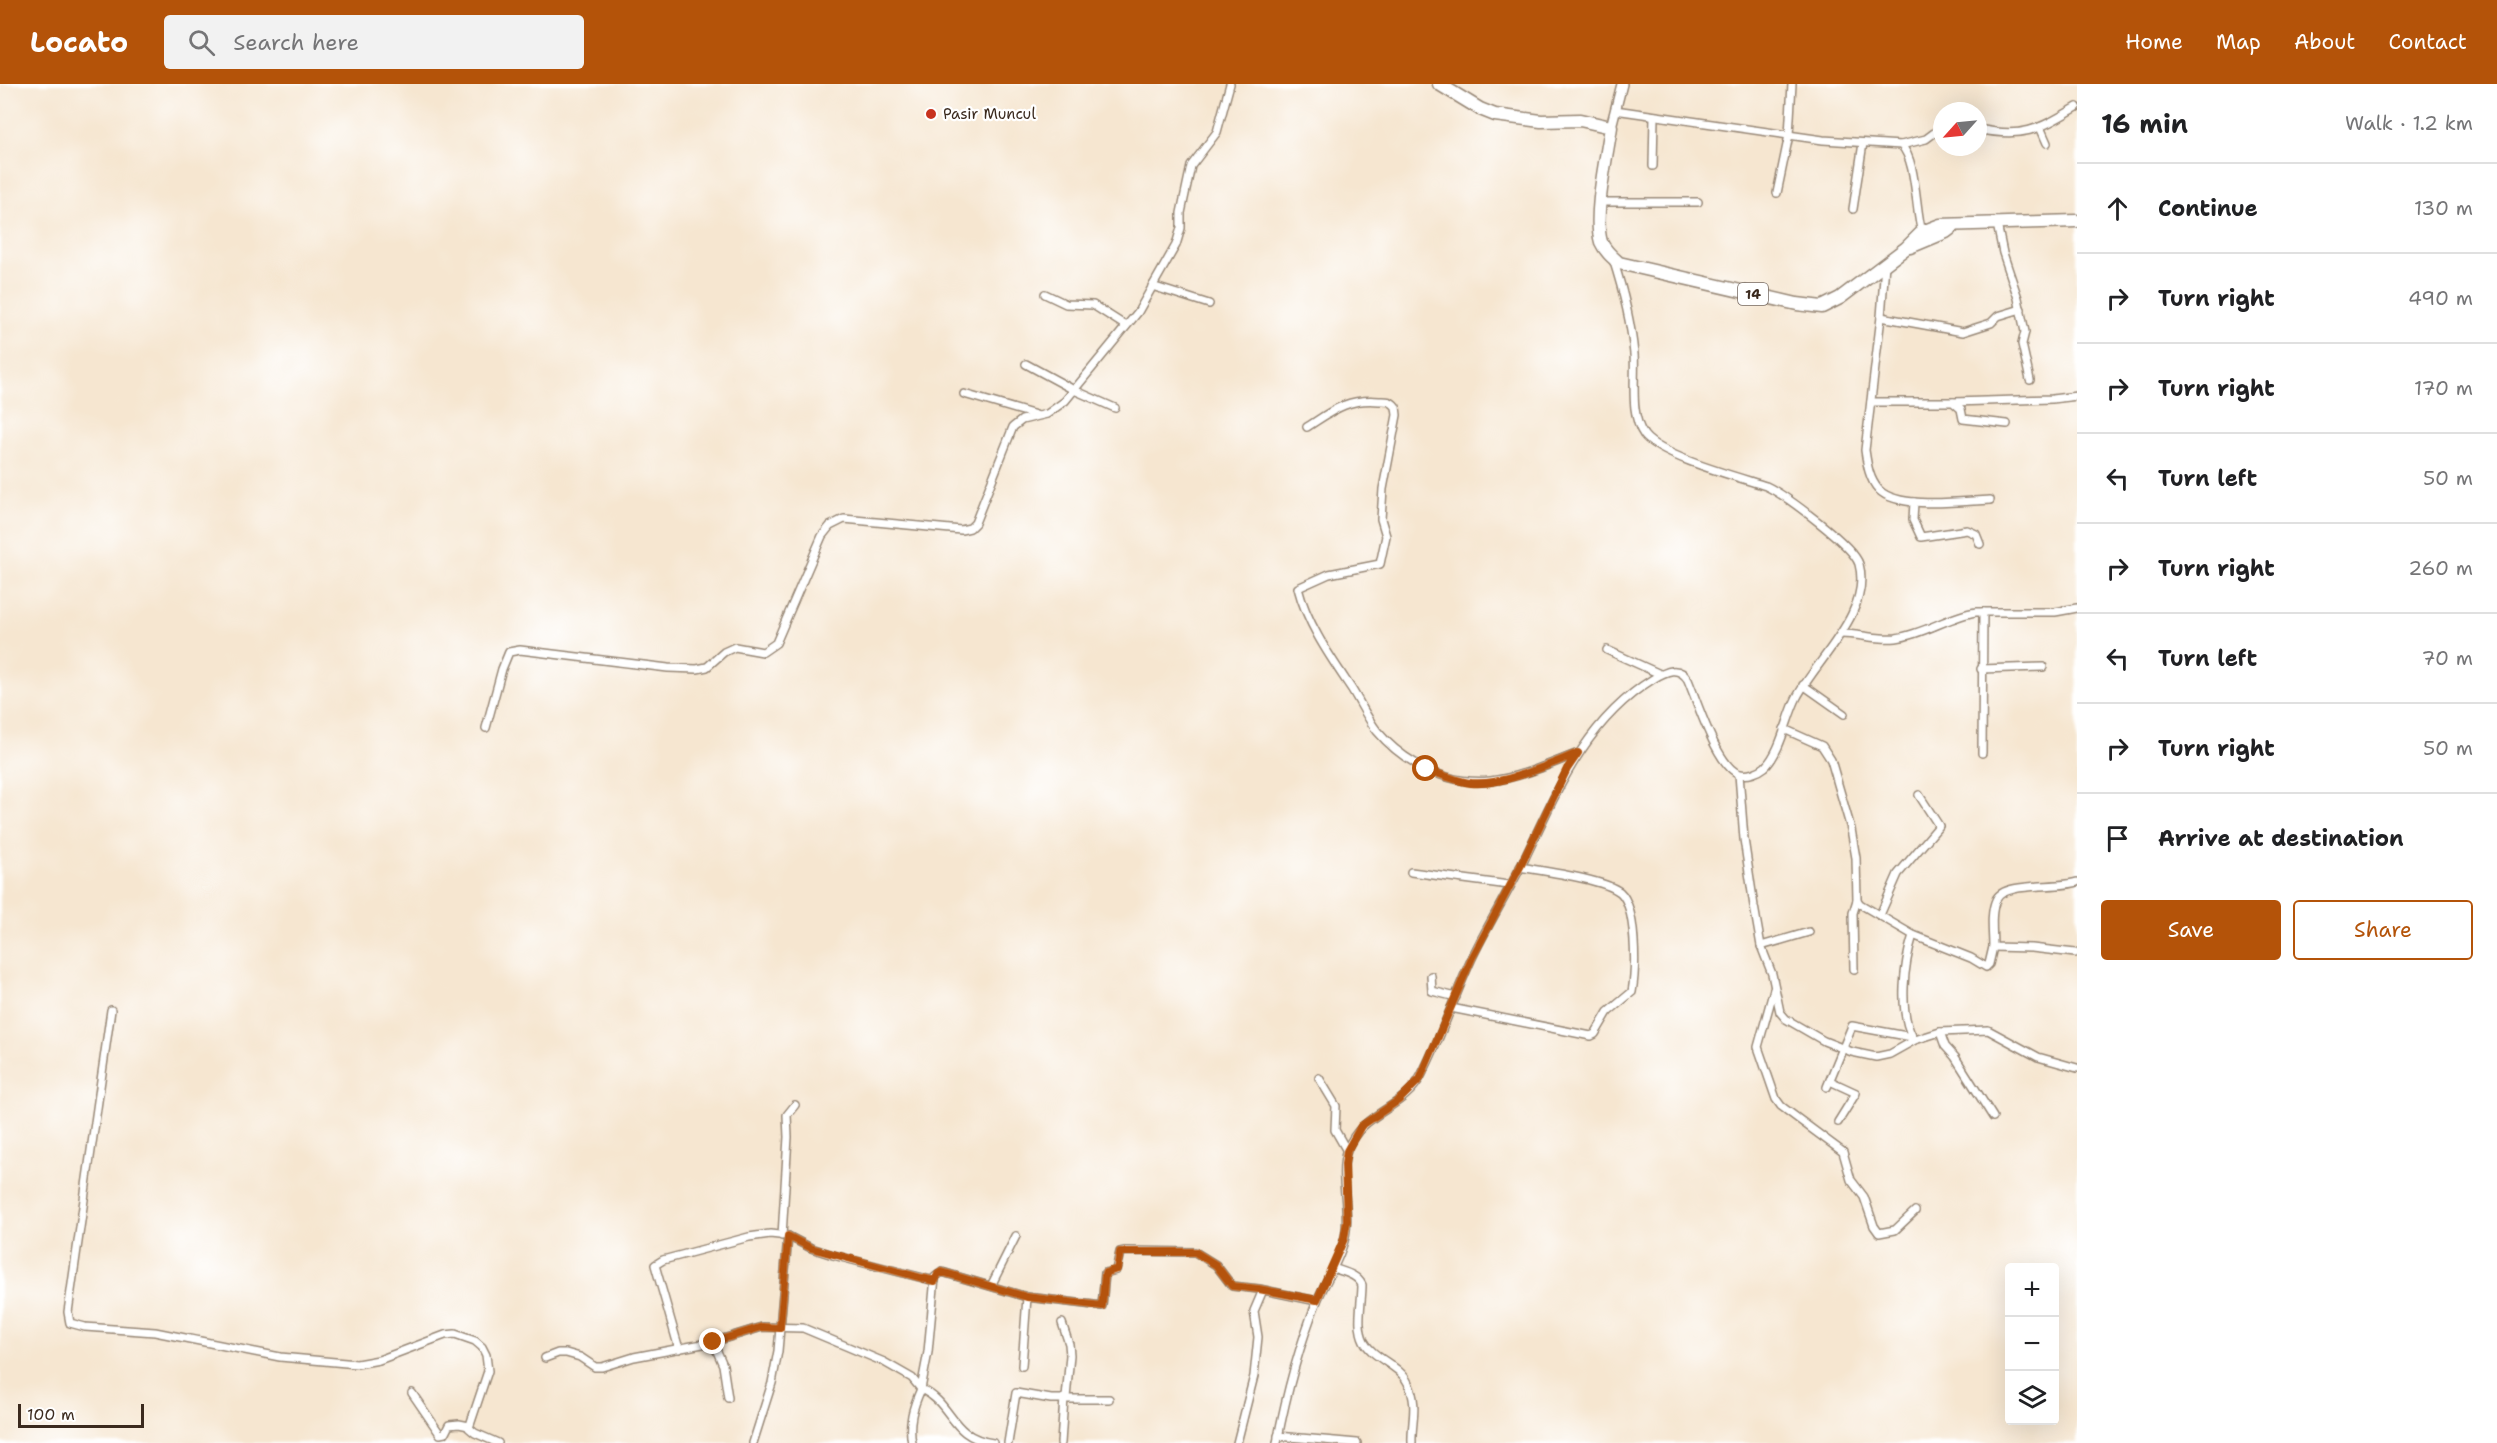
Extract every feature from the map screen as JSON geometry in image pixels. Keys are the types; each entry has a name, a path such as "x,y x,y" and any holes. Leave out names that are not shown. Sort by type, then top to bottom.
{"highway":[{"path":"1439,84 1480,109 1495,115 1541,121 1580,120 1611,127 1600,208 1600,235 1602,243 1612,258"},
{"name":"14","path":"1612,258 1629,266 1809,306 1822,306 1840,298 1906,248 1922,232 1940,225 2077,221"},
{"name":"14","path":"1906,248 1946,232 1954,226"}],"main road":[{"path":"1611,127 1622,84"}],"street":[{"path":"486,728 502,669 507,655 513,651 668,668 707,667 724,652 735,647 745,647 759,652 771,648 780,636 822,536 830,526 844,519 961,530 970,528 975,523 1009,432 1017,423 1055,409 1074,390 1138,312 1176,245 1191,166 1217,132 1230,84"},
{"path":"1777,193 1789,135 1792,84"},
{"path":"1987,130 2022,133 2040,127 2077,106"},
{"path":"1616,110 1789,135 1863,143 1901,145 1926,139 1933,134"},
{"path":"1653,166 1654,116"},
{"path":"2040,127 2047,143"},
{"path":"1853,209 1863,143"},
{"path":"1901,145 1906,150 1911,164 1917,214 1922,232"},
{"path":"1600,208 1698,202"},
{"path":"1998,224 2003,253 2021,309 2025,332 2022,344 2030,380"},
{"path":"1357,1443 1278,1440 1280,1418 1317,1300 1344,1239 1347,1221 1345,1164 1347,1151 1361,1126 1399,1100 1420,1079 1476,949 1520,867 1563,777 1578,753 1609,713 1660,674 1675,670 1685,676 1727,765 1739,774 1754,773 1765,766 1803,685 1841,634 1855,603 1860,581 1858,564 1850,549 1780,493 1670,452 1645,435 1639,425 1635,405 1634,354 1627,312 1612,258"},
{"path":"1885,264 1866,450 1867,464 1873,481 1884,494 1914,502 1990,500"},
{"path":"1152,286 1209,304"},
{"path":"1045,294 1066,304 1093,305 1126,326"},
{"path":"1881,317 1963,332 1991,323 1998,316 2021,309"},
{"path":"1026,364 1074,390 1115,408"},
{"path":"964,394 1038,416"},
{"path":"1871,402 1953,402 2077,396"},
{"path":"1307,427 1347,402 1390,401 1396,407 1397,415 1383,489 1381,519 1386,536 1380,564 1329,574 1299,588 1318,635 1378,733 1400,754 1426,769 1471,783 1501,779 1541,768 1578,753"},
{"path":"1953,402 1960,409 1963,419 2007,424"},
{"path":"1914,502 1913,520 1918,535 1921,537 1967,530 1976,534 1980,544"},
{"path":"1841,634 1879,639 1897,638 1917,633 1965,614 2055,612 2077,608"},
{"path":"1982,753 1983,612"},
{"path":"1607,650 1660,674"},
{"path":"1981,669 2043,667"},
{"path":"1803,685 1844,714"},
{"path":"1784,729 1822,746 1831,760 1851,829 1856,858 1857,900 1853,913 1854,969"},
{"path":"1739,774 1744,839 1761,946 1775,987 1780,1012 1786,1019 1816,1038 1844,1049 1881,1056 1913,1039 1940,1032 1988,1030 2038,1057 2077,1068"},
{"path":"1880,915 1898,874 1939,825 1919,795"},
{"path":"1451,1008 1591,1036 1595,1034 1608,1012 1632,992 1633,928 1629,907 1624,897 1618,891 1593,882 1520,867"},
{"path":"1411,872 1509,885"},
{"path":"1857,900 1913,935 1971,958 1986,967 1989,964 1993,947 1997,896 2009,889 2077,882"},
{"path":"1761,946 1809,932"},
{"path":"1913,935 1904,982 1908,1029 1913,1039"},
{"path":"1993,947 2032,948 2075,953"},
{"path":"1431,976 1432,991 1456,997"},
{"path":"1775,987 1758,1047 1779,1103 1844,1152 1851,1180 1864,1197 1874,1226 1879,1233 1895,1230 1915,1211"},
{"path":"111,1010 68,1312 70,1323 85,1327 155,1332 280,1357 357,1364 379,1360 445,1335 461,1335 482,1347 488,1364 488,1371 470,1426"},
{"path":"1838,1122 1856,1093 1828,1084 1851,1028 1855,1025 1913,1039"},
{"path":"1940,1032 1945,1046 1955,1057 1993,1117"},
{"path":"1319,1078 1336,1106 1335,1130 1347,1151"},
{"path":"753,1443 772,1383 780,1328 785,1236 787,1115 795,1105"},
{"path":"680,1349 655,1270 659,1261 749,1237 770,1234 785,1236 833,1255 935,1281"},
{"path":"991,1286 1016,1236"},
{"path":"912,1443 910,1421 913,1405 921,1389 928,1352 935,1281 938,1274 942,1272 1027,1297 1102,1306 1105,1273 1116,1270 1120,1252 1195,1252 1216,1265 1232,1286 1317,1300"},
{"path":"1333,1268 1360,1280 1362,1285 1361,1330 1366,1344 1403,1376 1409,1385 1415,1416 1411,1443"},
{"path":"1236,1443 1254,1376 1258,1337 1254,1311 1263,1290"},
{"path":"1022,1366 1027,1297"},
{"path":"1061,1443 1070,1355 1062,1323"},
{"path":"545,1358 558,1353 566,1353 580,1357 595,1367 713,1342 762,1327 803,1328 884,1362 912,1378 921,1389 939,1401 955,1424 969,1436 993,1443"},
{"path":"713,1342 723,1365 728,1398"},
{"path":"412,1393 440,1434 445,1433 449,1425 459,1424 470,1426 475,1433 498,1443"},
{"path":"1008,1443 1016,1393 1051,1399 1108,1399"}],"place":[{"name":"Pasir Muncul","path":"931,114"}],"route":[{"path":"713,1342 762,1327 780,1328 788,1236 811,1248 833,1255 935,1281 938,1274 942,1272 1027,1297 1102,1306 1105,1273 1117,1269 1120,1252 1195,1252 1216,1265 1232,1286 1317,1300 1344,1239 1347,1221 1345,1164 1347,1151 1361,1126 1399,1100 1420,1079 1472,958 1520,867 1567,769 1578,753 1541,768 1483,783 1471,783 1426,769"}]}
